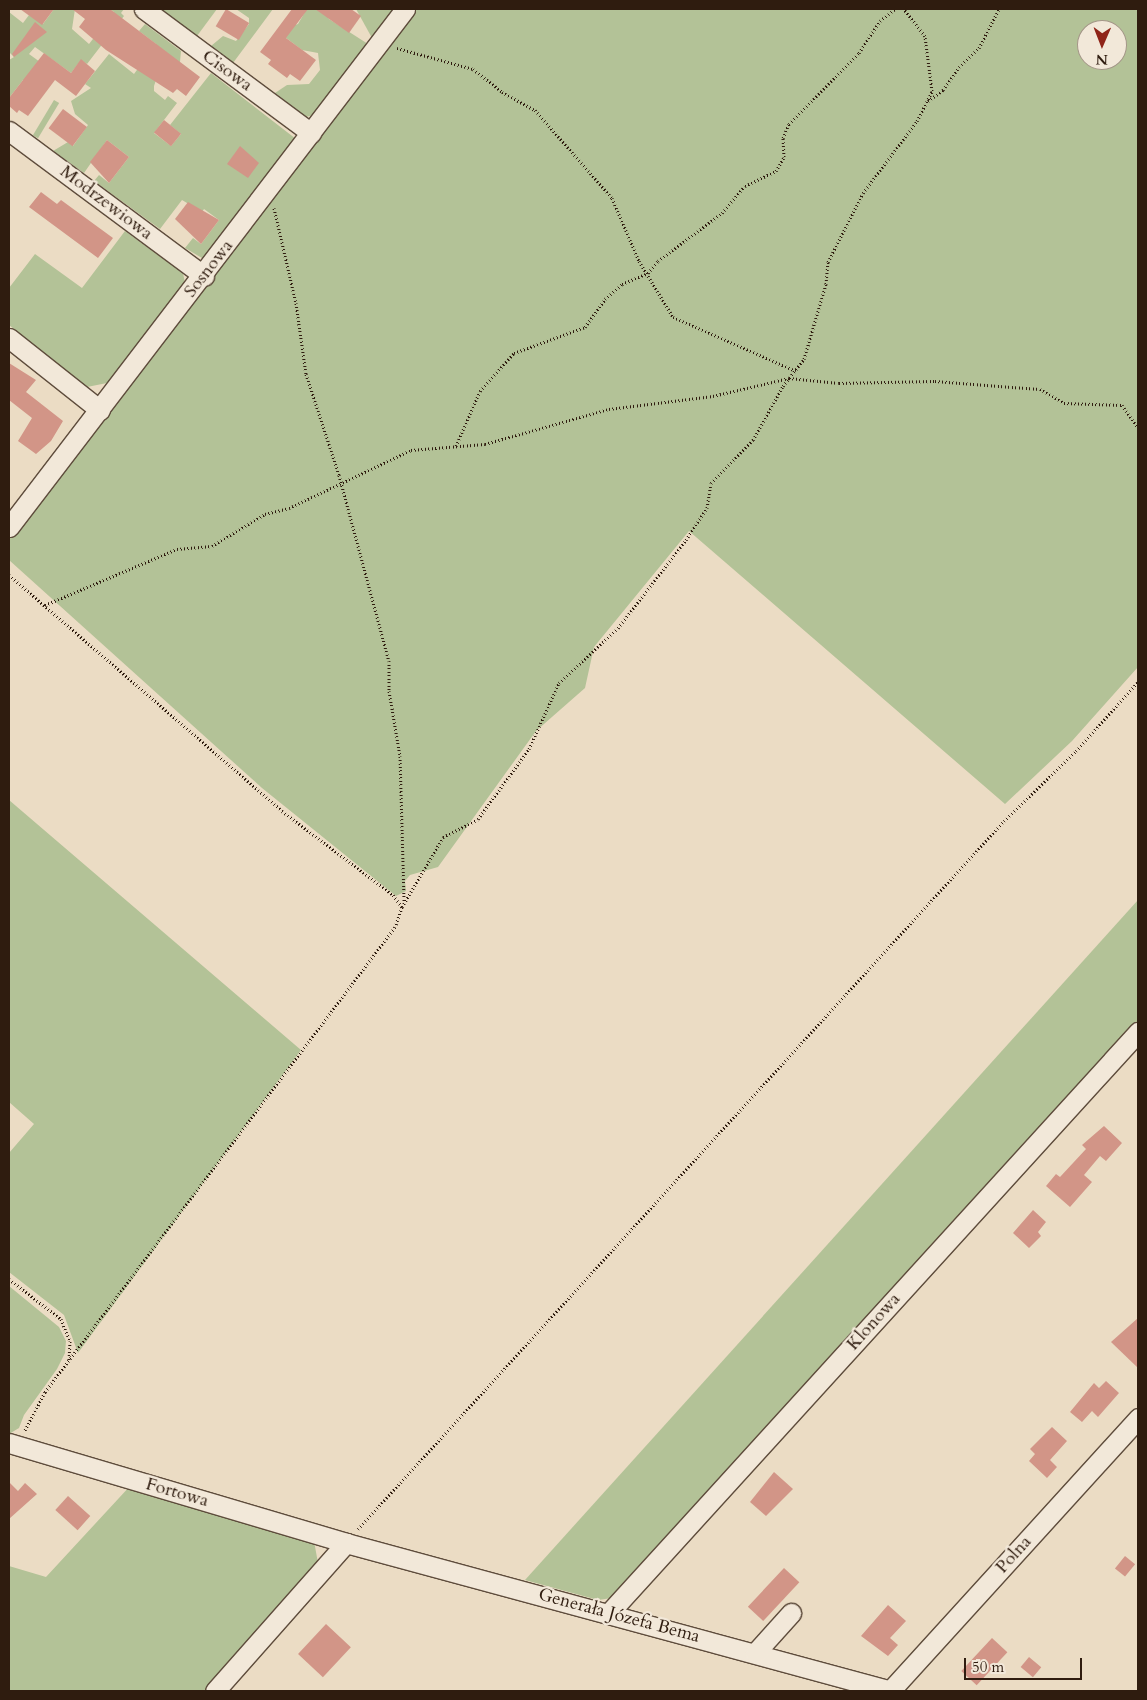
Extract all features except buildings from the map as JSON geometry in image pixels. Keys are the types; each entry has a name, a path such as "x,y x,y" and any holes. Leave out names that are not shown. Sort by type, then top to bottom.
{"street":[{"name":"Cisowa","path":"144,9 311,133"},
{"name":"Sosnowa","path":"9,527 204,276 405,9"},
{"name":"Modrzewiowa","path":"9,131 204,276"},
{"path":"9,338 100,410"},
{"name":"Klonowa","path":"609,1613 1138,1032"},
{"name":"Polna","path":"890,1691 1138,1418"},
{"name":"Fortowa","path":"15,1445 346,1542"},
{"path":"216,1691 346,1542"},
{"name":"Generała Józefa Bema","path":"346,1542 890,1691"},
{"path":"754,1654 791,1613"}],"path":[{"path":"456,446 480,391 503,362 537,342 585,327 605,299 622,284 648,273 658,260 722,213 745,186 776,171 784,157 783,136 789,124 859,53 880,21 895,9"},
{"path":"15,1445 33,1410 395,927 402,907 443,837 451,830 471,825 493,800 539,732 551,696 559,683 618,628 697,525 707,508 711,483 753,440 789,378 796,371 813,334 832,255 863,193 880,174 927,101 932,86 925,36 904,9"},
{"path":"927,101 943,90 960,67 979,48 1000,9"},
{"path":"377,46 384,50 402,48 432,60 473,69 502,92 534,110 612,198 648,273 673,317 796,371"},
{"path":"266,194 273,204 285,250 306,374 342,484 389,661 389,691 400,756 405,884 402,907"},
{"path":"45,605 177,549 212,546 265,514 289,508 411,450 505,439 609,409 713,396 789,378 839,383 886,379 944,381 1040,389 1064,403 1122,405 1138,428"},
{"path":"9,575 282,812 393,895 402,907"},
{"path":"346,1542 910,929 1004,821 1076,751 1138,682"},
{"path":"9,1279 61,1320 70,1341 68,1363"}],"green space":[{"path":"54,9 75,9 72,29 89,44 114,12 110,9 124,9 121,13 124,16 87,64 81,60 71,73 35,47 29,54 40,62 32,87 23,80 9,98 9,60 14,57 9,52 9,12 23,23 29,15 43,24"},
{"path":"160,9 217,9 197,36"},
{"path":"236,9 273,9 233,63 211,46 223,36 236,41 249,24 249,18"},
{"path":"300,9 324,9 329,19 368,44 318,114 306,117 275,93 287,85 309,84 320,70 318,53 302,50 277,31 298,24 305,12"},
{"path":"356,9 400,9 372,38"},
{"path":"413,9 1138,9 1138,667 1072,741 1005,804 689,531 594,647 585,688 536,731 438,867 410,875 405,881 406,891 396,896 262,788 9,560 9,535"},
{"path":"145,24 181,51 180,62 156,80 154,86 154,91 165,100 168,96 177,103 154,133 171,146 181,134 170,125 211,73 296,139 209,255 202,258 185,248 193,238 201,244 219,220 204,209 202,212 182,200 160,229 94,181 99,175 109,183 129,157 107,140 84,173 53,151 68,142 73,146 88,125 75,114 71,101 91,88 85,84 109,54 134,74 156,44 139,31"},
{"path":"54,100 59,103 38,138 33,135"},
{"path":"125,231 183,273 185,283 112,382 87,387 9,325 9,288 35,254 82,288"},
{"path":"9,800 301,1050 78,1353 64,1315 9,1272 9,1153 34,1124 9,1102"},
{"path":"1138,900 1138,1023 612,1598 598,1600 525,1580"},
{"path":"9,1286 59,1327 66,1341 65,1353 57,1369 24,1415 19,1428 9,1434"},
{"path":"131,1485 314,1541 318,1563 204,1691 9,1691 9,1566 46,1577"}]}
